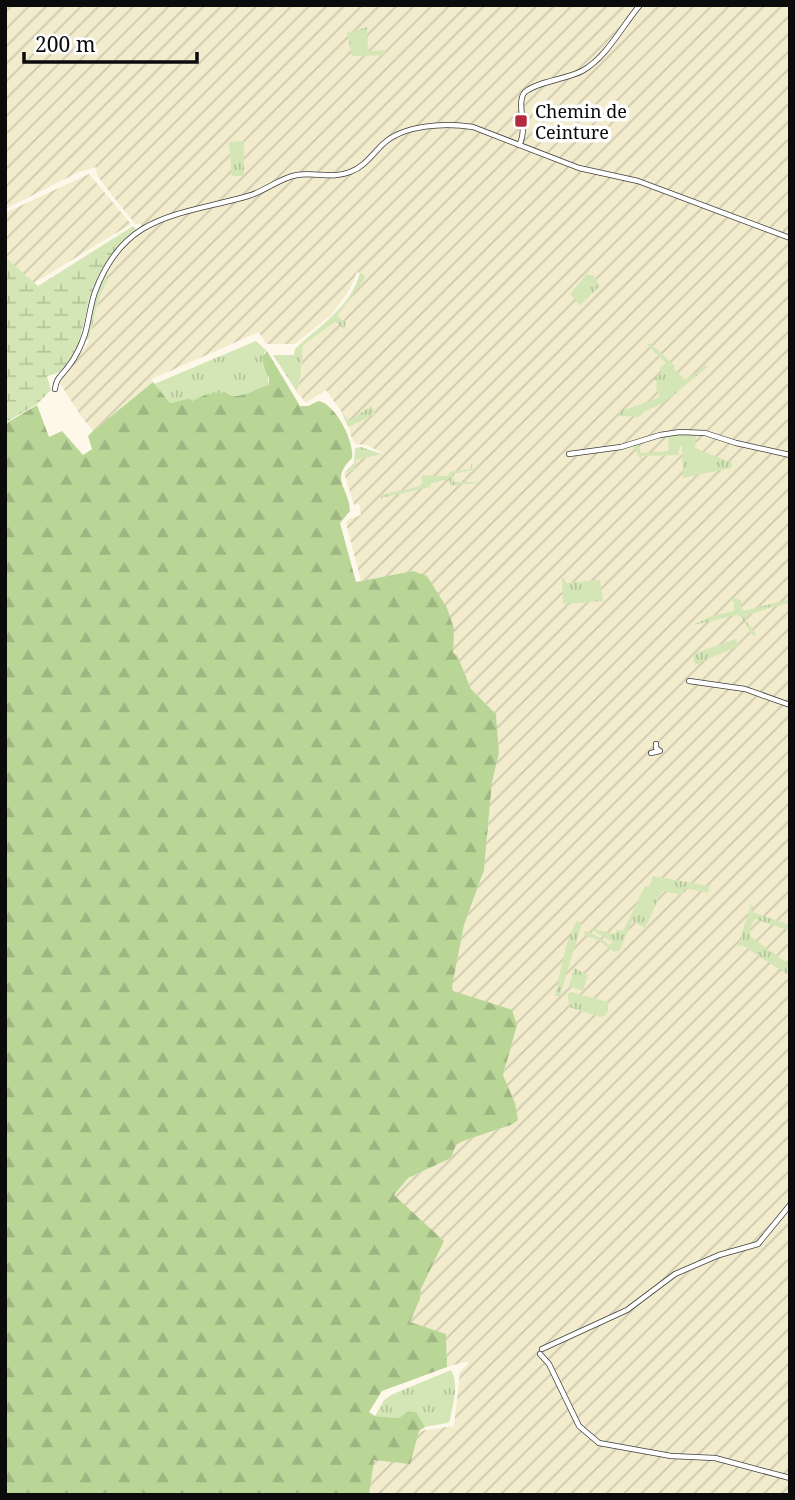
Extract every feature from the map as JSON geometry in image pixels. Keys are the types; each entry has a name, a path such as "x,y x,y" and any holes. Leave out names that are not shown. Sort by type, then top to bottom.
{"street":[{"path":"519,145 524,131 521,102 524,93 588,67 602,54 638,7"},
{"path":"55,389 56,381 69,366 82,343 91,304 110,261 123,244 146,226 195,208 250,196 284,178 349,173 363,165 383,143 396,134 407,131 461,125 488,131 588,171 638,181 790,238"},
{"path":"569,454 621,447 680,432 705,433 790,455"},
{"path":"689,681 745,690 790,705"},
{"path":"651,753 660,751 656,744"},
{"path":"790,1205 758,1244 719,1255 675,1274 627,1310 541,1351 579,1426 599,1443 671,1456 715,1458 790,1478"}],"shaded area":[{"path":"5,5 790,5 790,1495 369,1495 373,1460 413,1449 419,1431 454,1426 460,1372 468,1364 468,1361 447,1367 446,1334 410,1322 420,1299 421,1289 444,1241 394,1195 408,1178 451,1158 456,1145 511,1125 515,1103 503,1075 506,1066 452,991 464,925 484,870 492,782 499,753 496,714 471,689 457,655 453,654 452,646 413,571 361,581 346,523 349,519 361,515 359,504 354,505 344,473 355,470 355,460 383,453 366,445 355,444 351,436 349,426 375,414 371,407 349,422 326,390 306,403 297,392 303,345 335,322 344,328 346,326 336,316 365,276 357,272 350,289 331,315 295,344 266,344 259,332 152,379 153,382 93,431 81,416 59,382 89,341 99,298 107,282 107,270 118,253 141,232 141,224 132,220 104,185 97,175 96,167 77,173 5,209"},
{"path":"89,174 131,224 34,283 5,257 5,213"}],"green space":[{"path":"367,27 368,51 384,50 385,55 352,56 347,33"},
{"path":"244,141 244,176 232,176 229,142"},
{"path":"133,226 136,230 119,245 99,275 90,297 82,332 68,364 61,371 47,376 51,390 37,404 5,423 5,257 38,286"},
{"path":"107,270 107,282 99,298 89,339 84,341 95,297"},
{"path":"360,273 366,277 337,316 346,323 344,329 335,322 303,345 297,392 273,355 294,355 295,349 342,305 356,285"},
{"path":"587,274 594,276 600,286 580,305 570,294"},
{"path":"256,341 267,351 264,352 269,385 237,397 199,398 192,401 190,398 170,403 154,384"},
{"path":"650,343 675,366 685,380 706,365 707,367 665,402 639,417 618,416 619,412 660,397 654,379 662,373 660,368 666,363 647,345"},
{"path":"267,351 300,406 308,406 318,401 324,403 331,408 347,433 352,458 345,466 341,478 350,511 340,523 356,582 413,571 427,576 447,608 454,629 453,653 457,655 471,689 496,714 499,753 492,782 484,870 464,925 452,987 453,991 512,1010 517,1025 503,1075 515,1103 518,1120 456,1145 451,1158 408,1178 394,1195 444,1241 421,1289 420,1299 410,1322 446,1334 447,1367 382,1391 369,1412 375,1416 399,1418 408,1411 416,1412 425,1427 419,1431 410,1464 374,1460 369,1495 5,1495 5,424 37,405 49,437 62,431 83,455 92,449 88,436 153,382 170,403 190,398 192,401 207,394 225,392 235,396 269,385 262,357"},
{"path":"371,406 376,414 348,427 341,411 349,421"},
{"path":"696,434 695,448 732,463 731,468 683,478 682,446 678,455 642,456 641,460 633,446 638,444 641,453 669,451 668,436"},
{"path":"361,447 382,454 356,460 355,470 344,473 354,463 355,448"},
{"path":"472,463 473,470 452,474 454,482 483,482 451,486 449,479 431,483 430,487 381,498 380,495 418,487 422,484 422,475 447,476 450,472 470,469"},
{"path":"562,578 566,583 600,580 603,601 563,604"},
{"path":"729,597 741,600 743,611 790,599 790,602 747,615 746,621 756,634 753,636 737,615 693,625 712,616 734,611 734,602"},
{"path":"736,639 738,646 695,665 693,654"},
{"path":"653,876 709,886 708,893 685,888 682,895 662,891 645,928 632,921 620,950 614,952 598,940 584,935 585,931 610,945 612,942 589,928 615,934 617,930 623,931 645,886 649,887"},
{"path":"751,905 752,912 790,925 790,931 755,919 751,925 750,936 790,965 790,976 742,945 737,948"},
{"path":"577,921 581,926 560,996 555,996 567,946"},
{"path":"574,968 588,975 583,991 569,986"},
{"path":"571,992 608,1002 608,1011 600,1017 569,1007 568,994"},
{"path":"451,1370 455,1389 450,1421 447,1423 425,1427 415,1412 408,1411 399,1418 375,1416 384,1400 391,1395"}],"place":[{"name":"Chemin de Ceinture","path":"521,121"}]}
